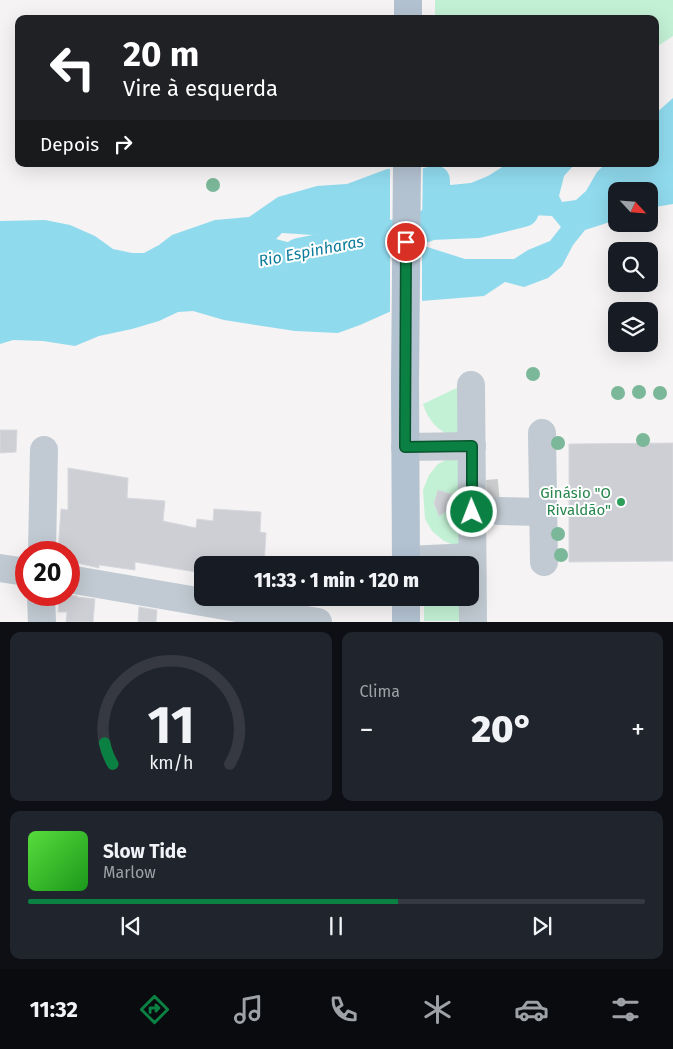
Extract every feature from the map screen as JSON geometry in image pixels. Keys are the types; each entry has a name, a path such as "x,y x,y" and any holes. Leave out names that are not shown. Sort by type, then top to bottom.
{"main road":[{"path":"408,0 408,15"},
{"path":"406,556 407,167"},
{"path":"406,606 406,622"}],"street":[{"path":"471,385 472,446 486,502 472,556"},
{"path":"542,433 544,562"},
{"path":"405,447 472,446"},
{"path":"42,541 44,450"},
{"path":"486,502 543,502"},
{"path":"0,568 15,570"},
{"path":"80,582 318,622"},
{"path":"41,606 42,622"},
{"path":"473,606 473,622"}],"green space":[{"path":"435,0 673,0 673,36 659,45 659,15 435,15"},
{"path":"465,384 466,440 451,436 439,429 426,412 423,404"},
{"path":"466,456 467,550 444,541 432,531 425,519 423,490 429,475 438,464 452,457"},
{"path":"467,606 468,621 424,621 424,607"}],"water":[{"path":"673,98 673,204 658,206 658,182 608,182 608,223 585,230 573,245 562,266 548,278 524,287 505,282 484,296 421,301 421,245 465,259 514,259 528,250 550,241 561,227 552,216 531,215 500,222 419,223 420,169 442,167 449,174 450,185 471,183 488,176 502,167 572,167 564,176 559,196 562,202 576,200 586,191 602,167 659,167 659,110"},
{"path":"406,168 405,224 385,225 372,231 313,235 282,233 276,239 302,246 353,246 405,241 405,305 360,325 338,333 295,331 224,320 193,311 178,312 159,321 99,336 75,346 43,341 13,340 0,344 0,221 45,220 70,225 95,236 113,249 132,253 144,253 172,235 215,220 249,217 278,197 317,186 347,184 387,169"}],"pier":[{"path":"390,167 423,167 422,226 390,227"},
{"path":"405,238 422,242 422,304 407,305 390,314 390,240"}],"building":[{"path":"0,430 17,430 16,452 0,453"},
{"name":"Ginásio \"O Rivaldão\"","path":"673,443 673,561 569,562 569,444"},
{"path":"68,468 128,478 127,498 165,501 163,521 196,528 197,519 213,521 214,509 261,512 260,532 266,533 265,556 194,556 194,572 135,562 135,570 99,565 99,568 80,564 80,541 59,541 61,509 68,510"},
{"path":"438,490 451,494 450,504 452,508 439,516 434,503"},
{"path":"80,597 95,599 93,622 66,622 67,612 58,612 59,606 80,606"},
{"path":"139,607 157,610 156,622 138,622"}],"waterway":[{"name":"Rio Espinharas","path":"299,254 407,233 431,224 478,222 523,211"}],"tunnel":[{"path":"487,494 499,493"}],"place":[{"name":"Ginásio \"O Rivaldão\"","path":"621,502"}],"route":[{"path":"406,242 405,447 472,446 472,512"}]}
